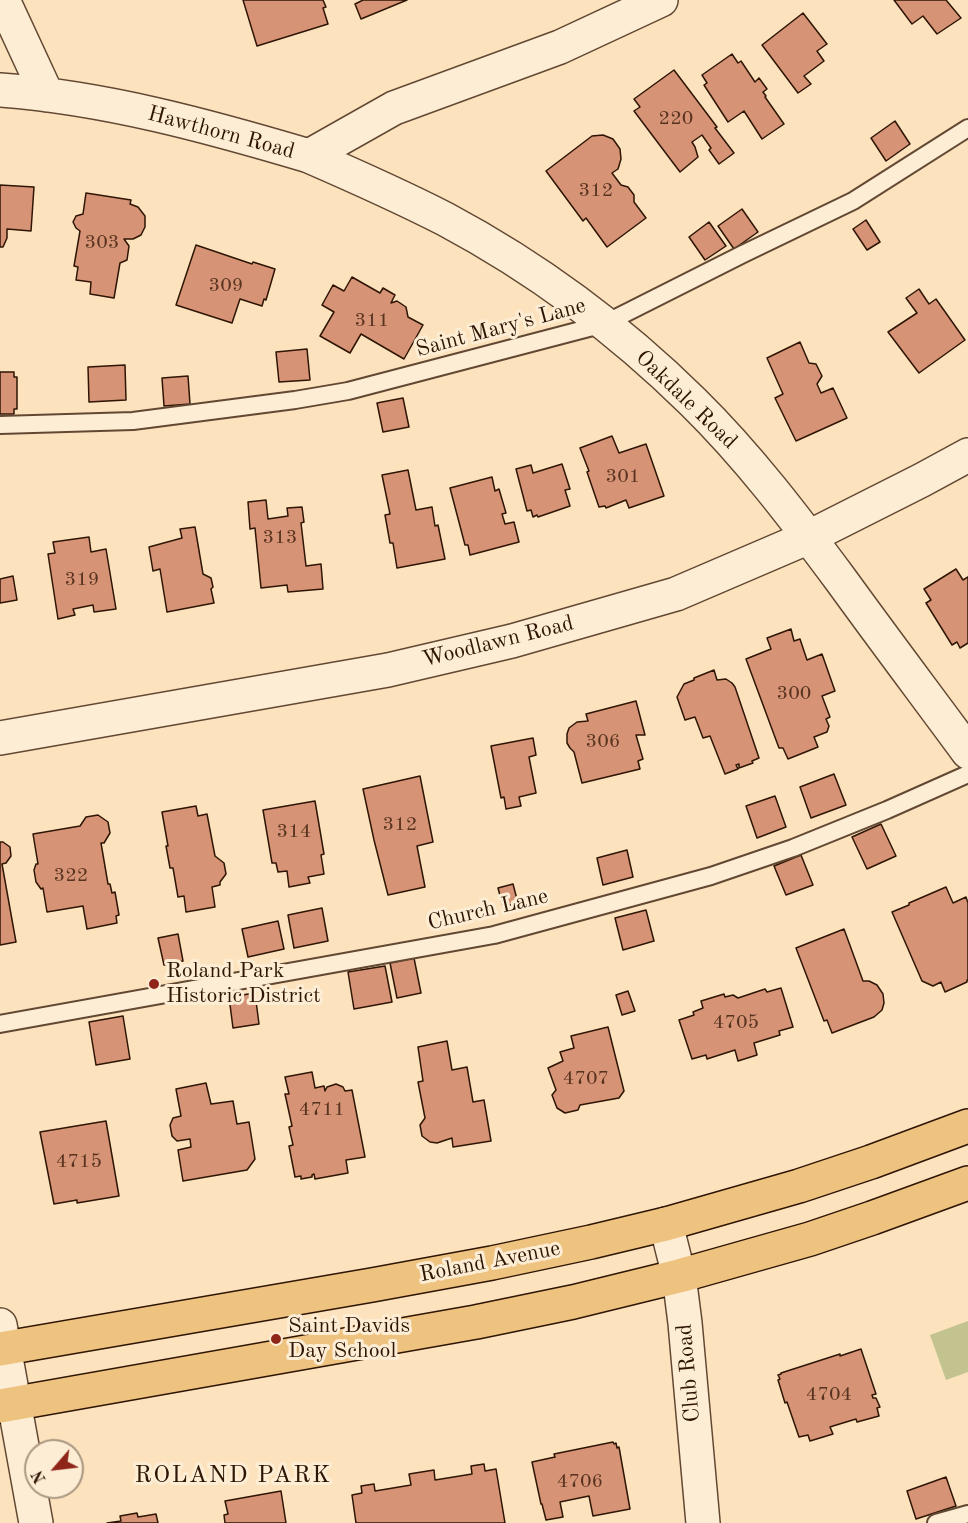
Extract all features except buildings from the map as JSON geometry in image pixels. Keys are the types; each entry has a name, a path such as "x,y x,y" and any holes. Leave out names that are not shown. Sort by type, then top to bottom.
{"main road":[{"name":"Roland Avenue","path":"2,1341 481,1265 591,1242 666,1224 799,1186 968,1126"},
{"path":"8,1404 476,1322 573,1302 679,1276 820,1235 968,1183"}],"street":[{"path":"3,0 46,94"},
{"name":"Hawthorn Road","path":"0,90 46,94 157,115 231,133 309,156 394,108 560,47 661,0"},
{"name":"Oakdale Road","path":"309,156 396,195 495,248 604,324 652,364 693,402 753,468 809,537 968,752"},
{"name":"Woodlawn Road","path":"0,738 388,670 512,641 676,594 809,537 968,455"},
{"name":"Club Road","path":"666,1224 679,1276 685,1323 703,1523"},
{"path":"2,1341 8,1404 36,1523"}],"lane":[{"name":"Saint Mary's Lane","path":"0,425 134,421 348,391 604,324 853,201 968,128"},
{"name":"Church Lane","path":"0,1024 494,935 711,876 804,844 968,774"},
{"path":"936,1523 968,1514"}],"green space":[{"path":"968,1321 968,1372 946,1380 930,1335"}],"place":[{"name":"Roland Park Historic District","path":"154,984"},
{"name":"Saint Davids Day School","path":"276,1339"}],"district":[{"name":"ROLAND PARK","path":"233,1476"}]}
